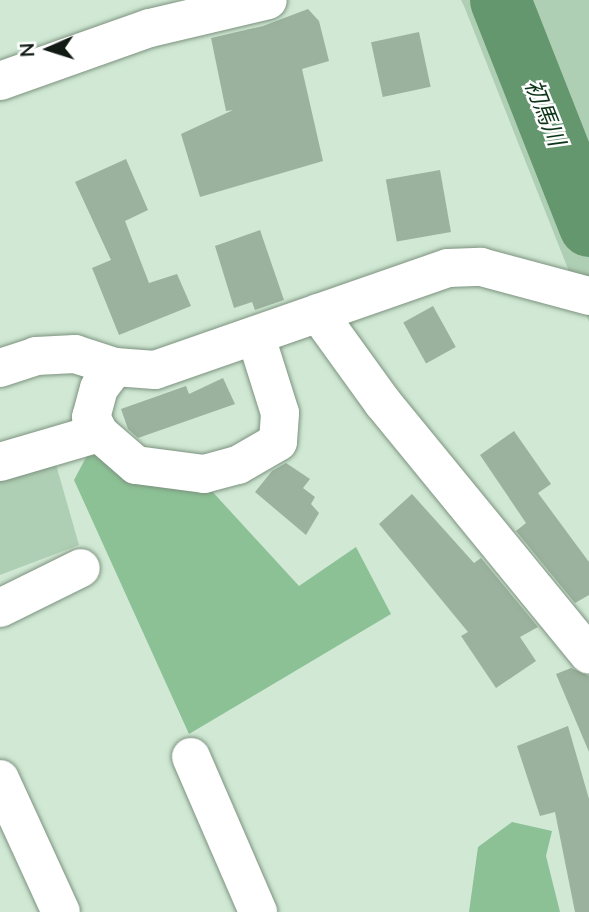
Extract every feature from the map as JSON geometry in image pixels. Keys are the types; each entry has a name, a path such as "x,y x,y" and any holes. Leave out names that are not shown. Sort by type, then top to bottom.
{"street":[{"path":"0,80 150,28 268,0"},
{"path":"0,368 36,356 75,354 115,367 155,370 256,337 447,268 481,267 588,295"},
{"path":"318,313 383,403 589,655"},
{"path":"115,367 99,388 91,417 99,433 136,465 204,474 238,465 278,442 279,413 256,337"},
{"path":"0,462 99,433"},
{"path":"0,608 81,568"},
{"path":"191,757 258,912"},
{"path":"0,779 61,912"}],"green space":[{"path":"461,0 589,0 589,322 464,6"},
{"path":"99,433 209,488 299,586 356,547 391,614 189,734 74,480"},
{"path":"53,454 79,545 0,575 0,464"},
{"path":"512,822 552,831 546,856 560,912 469,912 478,847"}],"building":[{"path":"308,9 319,21 329,61 302,69 323,161 200,197 181,134 233,110 226,111 211,38 263,26"},
{"path":"419,32 431,87 383,97 371,42"},
{"path":"126,159 148,210 125,221 149,283 177,274 191,306 119,335 92,268 111,260 75,182"},
{"path":"440,170 451,232 397,242 386,180"},
{"path":"260,230 284,300 255,310 252,302 234,308 215,246"},
{"path":"433,306 456,347 426,364 403,322"},
{"path":"223,378 235,404 138,438 128,429 121,409 186,386 189,394"},
{"path":"514,431 551,484 538,493 589,562 589,595 575,603 516,531 526,523 480,455"},
{"path":"286,463 310,479 303,488 315,497 311,504 319,513 306,535 255,492 272,471"},
{"path":"412,494 474,563 481,558 538,627 520,637 536,661 496,688 461,636 468,632 379,524"},
{"path":"571,668 589,676 589,752 556,674"},
{"path":"568,726 589,799 589,912 575,912 555,812 540,816 517,746"}],"waterway":[{"name":"初馬川","path":"500,0 589,226"}]}
